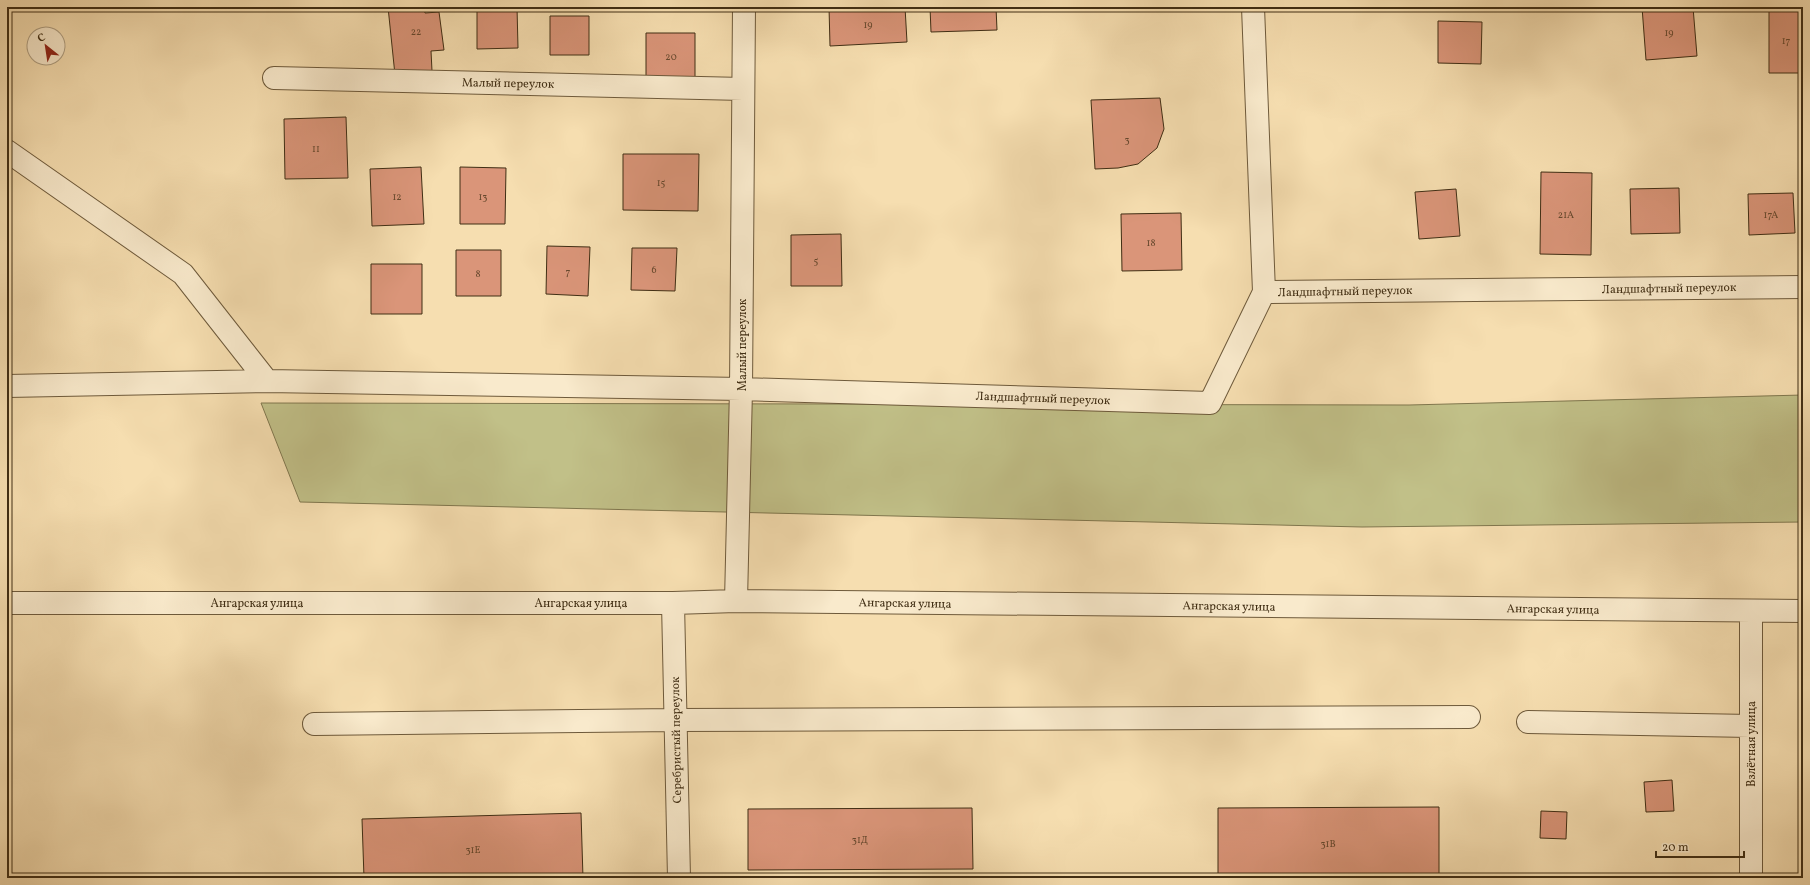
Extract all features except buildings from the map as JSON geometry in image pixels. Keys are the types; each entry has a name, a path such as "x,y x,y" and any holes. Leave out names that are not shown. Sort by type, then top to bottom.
{"street":[{"name":"Малый переулок","path":"736,601 741,389 744,7"},
{"path":"1253,7 1264,292"},
{"name":"Малый переулок","path":"274,78 743,89"},
{"path":"7,151 183,274 267,381"},
{"name":"Ландшафтный переулок","path":"741,389 1210,403 1264,292 1803,287"},
{"path":"7,386 267,381 741,389"},
{"name":"Ангарская улица","path":"7,603 673,603 736,601 1751,611 1803,610"},
{"name":"Серебристый переулок","path":"673,603 679,878"},
{"name":"Взлётная улица","path":"1751,611 1751,878"},
{"path":"314,724 676,720 1469,717"},
{"path":"1528,722 1751,726"}],"shaded area":[{"path":"1803,395 1803,522 1362,527 300,502 261,403 1409,405"}]}
